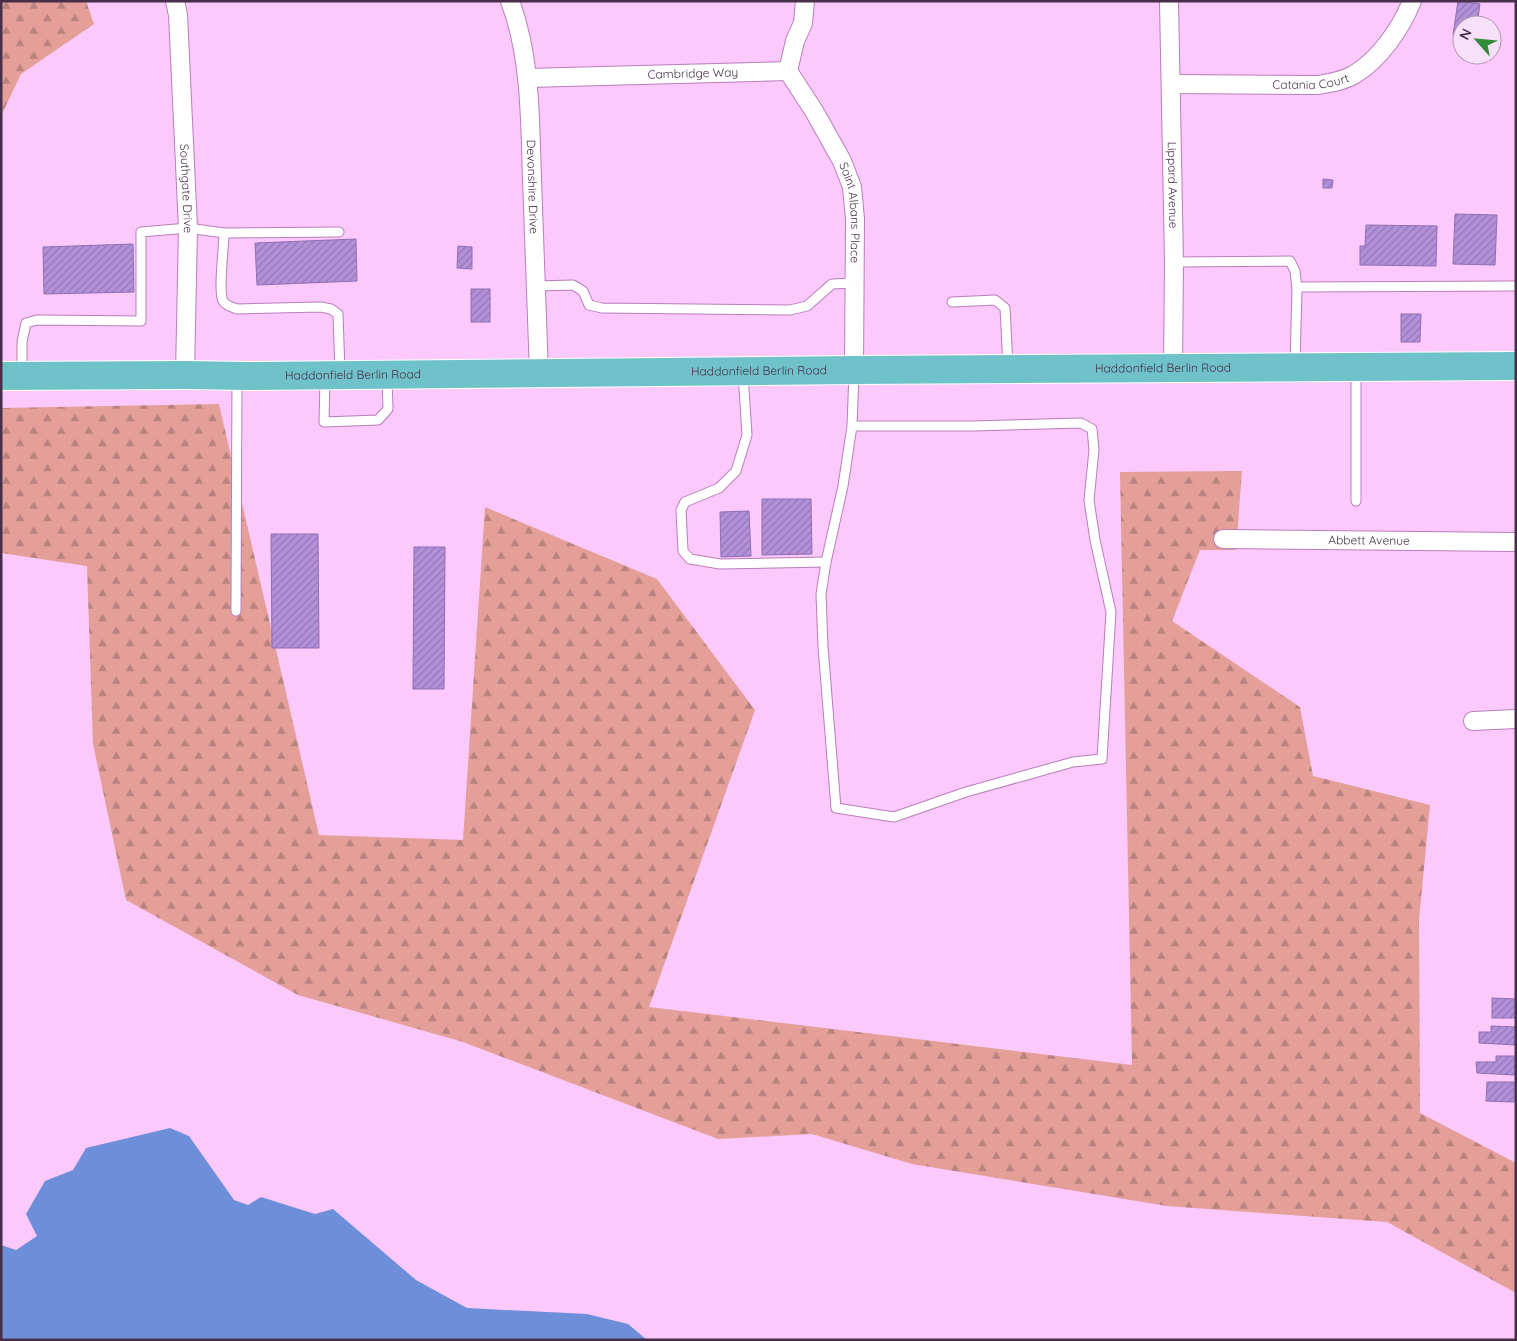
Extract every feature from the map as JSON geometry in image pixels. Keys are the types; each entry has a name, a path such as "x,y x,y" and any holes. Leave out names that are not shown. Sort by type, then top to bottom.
{"main road":[{"name":"Haddonfield Berlin Road","path":"12,376 185,374 333,376 854,370 1516,366"}],"street":[{"name":"Southgate Drive","path":"176,1 188,228 185,374"},
{"name":"Devonshire Drive","path":"510,1 526,62 530,108 539,374"},
{"path":"788,71 795,42 803,24 805,1"},
{"name":"Lippard Avenue","path":"1169,1 1174,368"},
{"name":"Catania Court","path":"1171,84 1318,85 1337,82 1354,74 1372,60 1392,37 1412,1"},
{"name":"Cambridge Way","path":"527,78 788,71"},
{"name":"Saint Albans Place","path":"788,71 814,111 842,161 852,187 855,219 854,370"},
{"name":"Abbett Avenue","path":"1224,539 1516,542"},
{"path":"1473,721 1516,719"}],"lane":[{"path":"12,376 26,323 37,320 141,320 140,232 188,228 224,233 339,232"},
{"path":"224,233 221,290 223,300 229,306 237,309 321,307 331,309 338,314 333,376 324,422 378,420 388,409 387,375"},
{"path":"1174,262 1290,260 1295,271 1297,289 1295,368"},
{"path":"536,286 573,285 583,291 590,305 602,308 790,310 807,306 832,284 854,283"},
{"path":"1297,289 1301,287 1516,286"},
{"path":"952,302 995,300 1005,308 1008,369"},
{"path":"1356,367 1356,500"},
{"path":"852,426 1080,424 1092,429 1094,450 1089,500 1095,540 1111,612 1102,759 1073,762 966,792 894,817 836,808 823,647 821,594 852,426 854,370"},
{"path":"743,371 747,436 736,471 719,488 686,502 680,510 683,551 690,559 720,564 826,562"},
{"path":"236,611 237,376"}],"green space":[{"path":"1,1 86,1 94,24 21,74 1,116"},
{"path":"219,404 319,835 463,840 485,507 657,579 755,710 649,1007 1132,1065 1120,472 1242,471 1236,550 1200,550 1172,621 1300,707 1313,776 1430,805 1419,920 1420,1113 1516,1163 1516,1293 1387,1222 1167,1206 912,1164 812,1134 718,1139 463,1042 298,995 126,900 93,744 87,566 1,553 1,408"}],"water":[{"path":"170,1128 189,1136 234,1200 248,1205 261,1197 315,1214 333,1209 416,1280 467,1308 587,1314 628,1324 647,1340 1,1340 1,1245 16,1250 37,1236 26,1214 45,1181 73,1170 86,1148"}],"building":[{"path":"1458,1 1480,4 1478,15 1456,15"},
{"path":"1323,179 1333,180 1332,188 1323,188"},
{"path":"1455,214 1497,215 1495,265 1453,264"},
{"path":"1366,225 1437,226 1436,266 1360,265 1360,246 1365,246"},
{"path":"356,239 357,281 257,285 255,243"},
{"path":"133,244 134,292 44,294 43,247"},
{"path":"458,246 472,247 472,269 457,268"},
{"path":"471,289 490,289 490,322 471,322"},
{"path":"1401,314 1421,314 1420,342 1401,342"},
{"path":"762,499 811,499 812,554 762,555"},
{"path":"749,511 751,556 721,557 720,512"},
{"path":"271,534 318,534 319,648 272,648"},
{"path":"414,547 445,547 444,689 413,689"},
{"path":"1492,998 1516,999 1516,1018 1492,1018"},
{"path":"1491,1026 1516,1027 1516,1045 1479,1043 1479,1032 1491,1032"},
{"path":"1496,1056 1516,1056 1515,1075 1477,1073 1476,1062 1496,1062"},
{"path":"1487,1082 1514,1082 1514,1102 1486,1101"}]}
